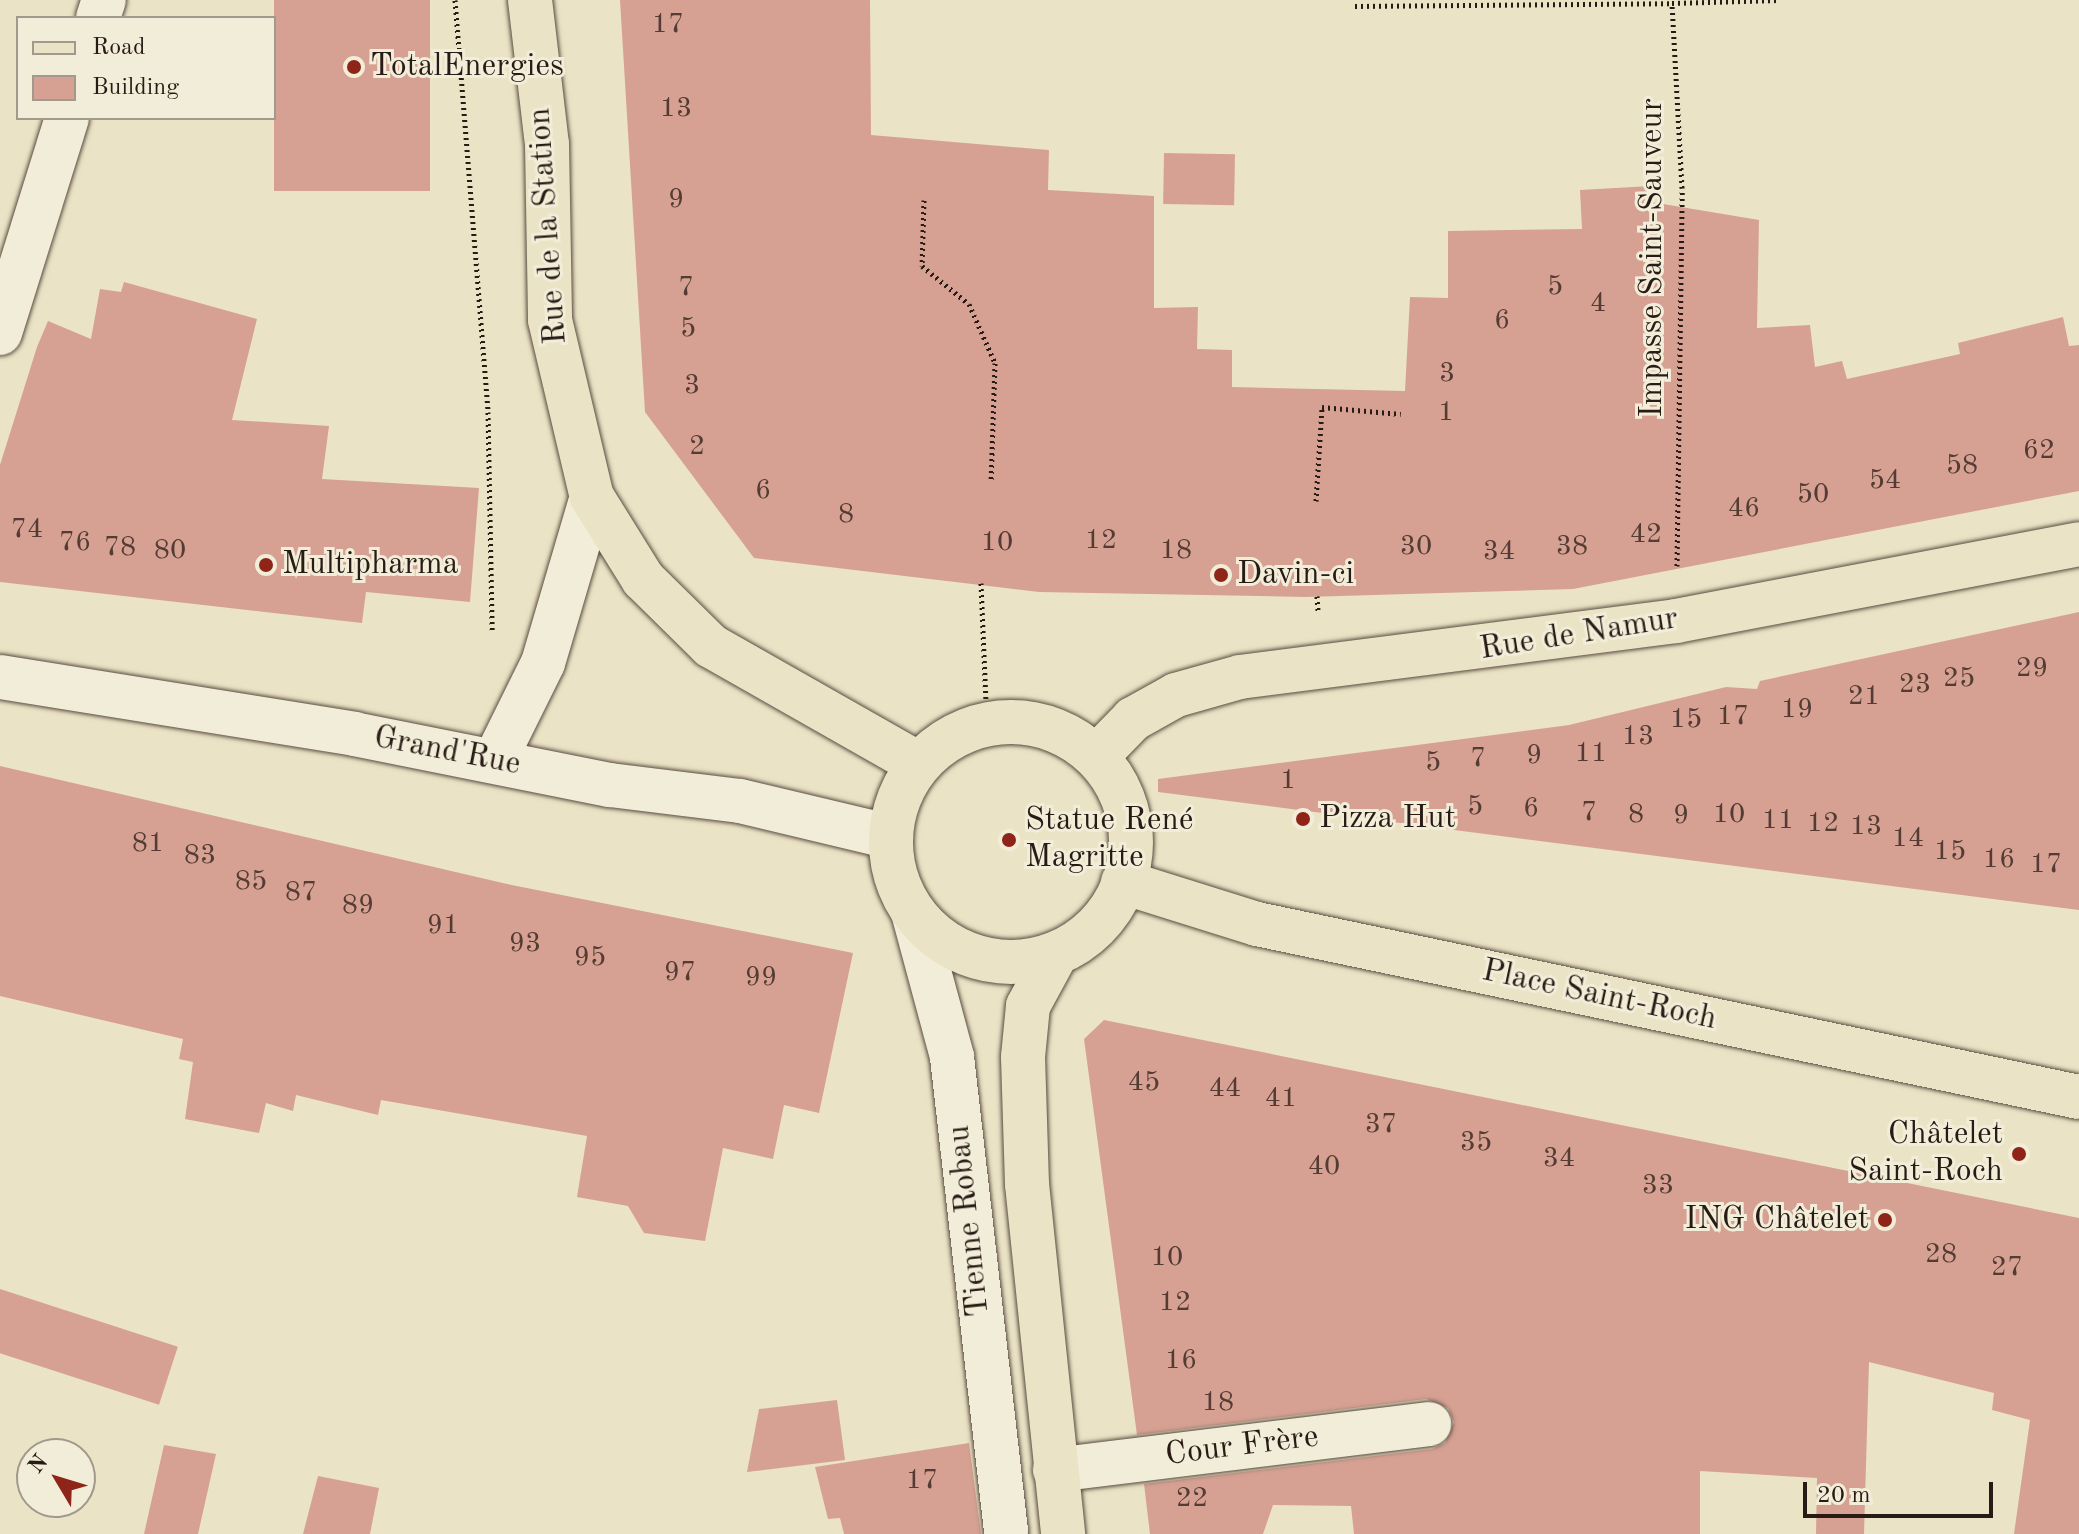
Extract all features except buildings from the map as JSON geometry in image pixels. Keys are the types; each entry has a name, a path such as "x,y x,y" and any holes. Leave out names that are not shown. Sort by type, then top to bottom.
{"main road":[{"name":"Rue de la Station","path":"530,0 547,144 550,320 592,497 643,579 711,646 919,764"},
{"name":"Rue de Namur","path":"1097,756 1133,719 1165,701 1240,677 1676,621 2079,544"},
{"path":"987,724 1039,726 1097,756 1120,788 1131,827 1123,882 1089,934 1055,956 977,958 942,940 913,912 896,876 891,837 899,798 919,764 949,738 987,724"},
{"name":"Place Saint-Roch","path":"1123,882 1257,924 2079,1097"},
{"name":"Tienne Robau","path":"1055,956 1028,1006 1023,1057 1027,1184 1063,1534"}],"street":[{"path":"0,333 66,120"},
{"path":"495,760 543,663 592,497"},
{"name":"Grand'Rue","path":"0,677 495,760 610,785 740,801 891,837"},
{"name":"Tienne Robau","path":"913,912 952,1057 1006,1534"},
{"name":"Cour Frère","path":"1055,1470 1429,1424"}],"path":[{"path":"455,0 488,412 492,649"},
{"path":"1355,6 1779,0"},
{"name":"Impasse Saint-Sauveur","path":"1672,3 1682,188 1676,621"},
{"path":"924,200 922,266 969,304 995,363 991,481"},
{"path":"1316,501 1322,407 1401,414"},
{"path":"981,583 987,724"}],"place":[{"name":"TotalEnergies","path":"354,67"},
{"name":"Multipharma","path":"266,565"},
{"name":"Davin-ci","path":"1221,575"},
{"name":"Pizza Hut","path":"1303,819"},
{"name":"Statue René Magritte","path":"1009,840"},
{"name":"Châtelet Saint-Roch","path":"2019,1154"},
{"name":"ING Châtelet","path":"1885,1220"}]}
